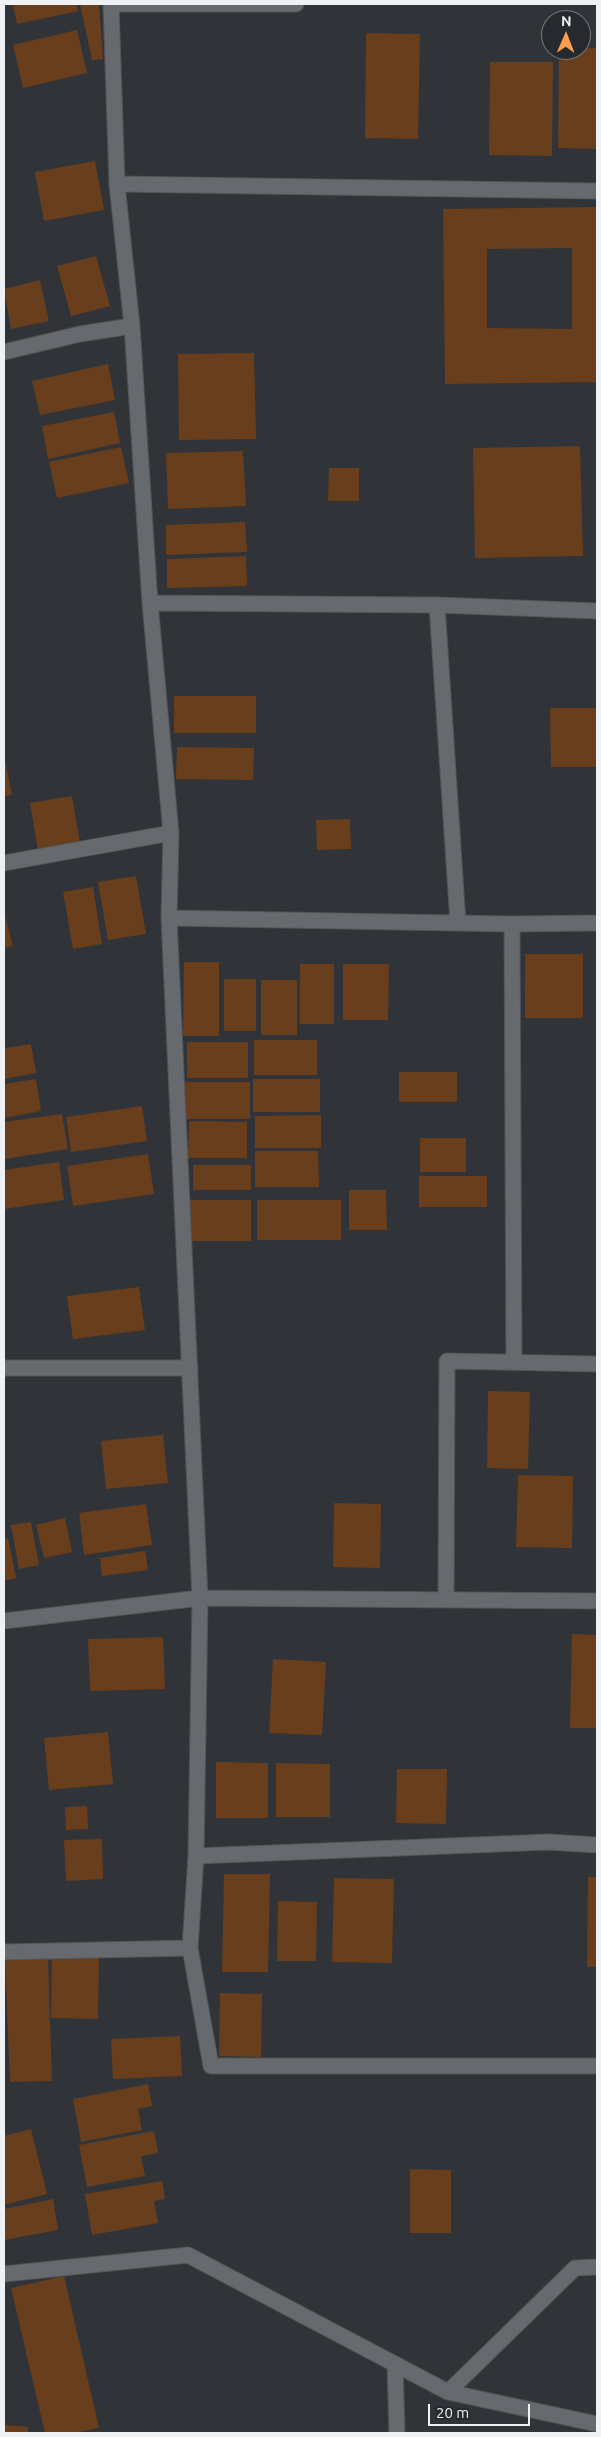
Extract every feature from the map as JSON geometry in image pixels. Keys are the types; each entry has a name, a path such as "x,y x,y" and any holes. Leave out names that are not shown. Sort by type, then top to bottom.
{"street":[{"path":"296,4 111,4 117,184 132,326 150,603 172,833 169,918 200,1598 196,1856 190,1948 211,2066 597,2066"},
{"path":"117,184 597,191"},
{"path":"4,352 80,334 132,326"},
{"path":"150,603 437,605 597,611"},
{"path":"437,605 458,923"},
{"path":"4,863 172,833"},
{"path":"169,918 512,924 597,923"},
{"path":"512,924 514,1362"},
{"path":"446,1600 447,1361 597,1364"},
{"path":"4,1368 190,1368"},
{"path":"4,1621 200,1598 597,1601"},
{"path":"196,1856 549,1842 597,1845"},
{"path":"4,1952 190,1948"},
{"path":"4,2274 188,2254 448,2392 597,2424"},
{"path":"448,2392 575,2268 597,2267"},
{"path":"395,2364 397,2433"}],"building":[{"path":"13,4 76,4 78,11 17,24"},
{"path":"80,4 99,4 103,59 92,60"},
{"path":"77,30 87,73 23,88 13,45"},
{"path":"366,33 420,34 418,139 365,138"},
{"path":"591,48 597,48 597,149 558,148 559,60 591,60"},
{"path":"490,62 553,62 552,156 489,155"},
{"path":"95,161 104,210 44,221 35,172"},
{"path":"597,207 597,382 445,384 443,209","holes":["572,248 572,329 487,328 487,249"]},
{"path":"96,256 110,306 71,316 57,266"},
{"path":"40,280 49,321 11,329 4,289"},
{"path":"254,353 256,439 179,440 178,354"},
{"path":"108,364 115,400 40,415 32,381"},
{"path":"114,412 120,443 48,459 42,426"},
{"path":"580,446 583,556 475,558 473,448"},
{"path":"121,447 129,483 57,498 49,462"},
{"path":"243,451 246,506 168,509 166,453"},
{"path":"329,468 359,468 359,501 328,501"},
{"path":"245,522 247,552 166,555 166,525"},
{"path":"246,556 247,586 167,588 167,559"},
{"path":"174,696 256,696 256,733 174,733"},
{"path":"550,708 596,708 596,767 551,767"},
{"path":"177,747 254,748 253,780 176,779"},
{"path":"4,755 12,795 4,796"},
{"path":"72,796 80,843 38,850 30,803"},
{"path":"350,819 351,849 317,850 316,820"},
{"path":"136,876 146,934 108,940 98,882"},
{"path":"93,887 102,944 73,949 63,892"},
{"path":"4,912 13,946 4,948"},
{"path":"525,954 583,954 583,1018 525,1018"},
{"path":"184,962 219,962 219,1036 183,1036"},
{"path":"300,964 334,964 334,1024 300,1024"},
{"path":"343,964 389,964 388,1020 343,1020"},
{"path":"224,979 256,979 256,1031 224,1031"},
{"path":"261,980 297,980 297,1035 261,1035"},
{"path":"254,1040 317,1040 317,1075 254,1075"},
{"path":"187,1042 248,1042 248,1078 187,1078"},
{"path":"31,1044 36,1073 4,1079 4,1048"},
{"path":"399,1072 457,1072 457,1102 399,1102"},
{"path":"36,1079 41,1111 4,1118 4,1084"},
{"path":"253,1079 320,1079 320,1112 253,1112"},
{"path":"185,1082 250,1082 250,1119 185,1119"},
{"path":"142,1106 147,1141 71,1152 66,1117"},
{"path":"62,1114 68,1149 4,1159 4,1122"},
{"path":"321,1115 321,1148 255,1148 255,1116"},
{"path":"189,1121 247,1122 247,1158 188,1158"},
{"path":"420,1138 466,1138 466,1172 420,1172"},
{"path":"255,1151 318,1151 319,1187 255,1187"},
{"path":"148,1154 154,1194 73,1206 67,1166"},
{"path":"59,1162 64,1200 4,1209 4,1170"},
{"path":"193,1165 251,1165 251,1190 193,1190"},
{"path":"419,1176 487,1176 487,1207 419,1207"},
{"path":"349,1190 386,1190 387,1230 349,1230"},
{"path":"190,1200 251,1200 251,1241 190,1241"},
{"path":"257,1200 341,1200 341,1240 257,1240"},
{"path":"139,1287 145,1330 73,1339 67,1296"},
{"path":"488,1391 530,1392 528,1469 487,1468"},
{"path":"163,1435 168,1483 106,1489 101,1441"},
{"path":"518,1475 573,1476 572,1548 516,1547"},
{"path":"334,1503 381,1504 380,1568 333,1567"},
{"path":"146,1504 152,1545 84,1555 79,1513"},
{"path":"65,1518 72,1552 44,1558 36,1525"},
{"path":"31,1522 39,1565 19,1569 11,1525"},
{"path":"8,1538 16,1578 4,1581 4,1539"},
{"path":"145,1551 148,1570 102,1576 100,1558"},
{"path":"572,1634 597,1635 597,1728 570,1728"},
{"path":"163,1637 165,1689 90,1691 88,1639"},
{"path":"273,1659 326,1662 322,1735 269,1733"},
{"path":"108,1732 113,1784 49,1790 44,1738"},
{"path":"216,1762 268,1763 268,1818 216,1818"},
{"path":"276,1763 330,1764 330,1817 276,1817"},
{"path":"397,1769 447,1769 446,1824 396,1823"},
{"path":"87,1806 88,1829 66,1830 65,1807"},
{"path":"102,1839 103,1879 66,1881 64,1840"},
{"path":"224,1874 270,1874 268,1972 222,1972"},
{"path":"588,1877 597,1877 597,1967 587,1967"},
{"path":"334,1878 394,1879 392,1963 332,1962"},
{"path":"278,1901 317,1902 316,1961 277,1961"},
{"path":"52,1954 99,1955 98,2019 51,2018"},
{"path":"48,1957 52,2081 10,2082 5,1959"},
{"path":"220,1993 262,1994 261,2057 219,2056"},
{"path":"180,2036 182,2076 113,2079 111,2039"},
{"path":"148,2084 152,2106 138,2109 142,2130 81,2142 73,2099"},
{"path":"31,2129 47,2194 4,2205 4,2136"},
{"path":"154,2131 158,2153 141,2156 145,2176 87,2187 79,2145"},
{"path":"410,2169 451,2170 451,2233 410,2233"},
{"path":"162,2181 165,2199 154,2201 158,2223 92,2235 85,2194"},
{"path":"53,2199 58,2230 4,2240 4,2209"},
{"path":"64,2276 99,2428 74,2433 45,2433 11,2288"},
{"path":"4,2425 28,2427 28,2433 4,2433"}]}
